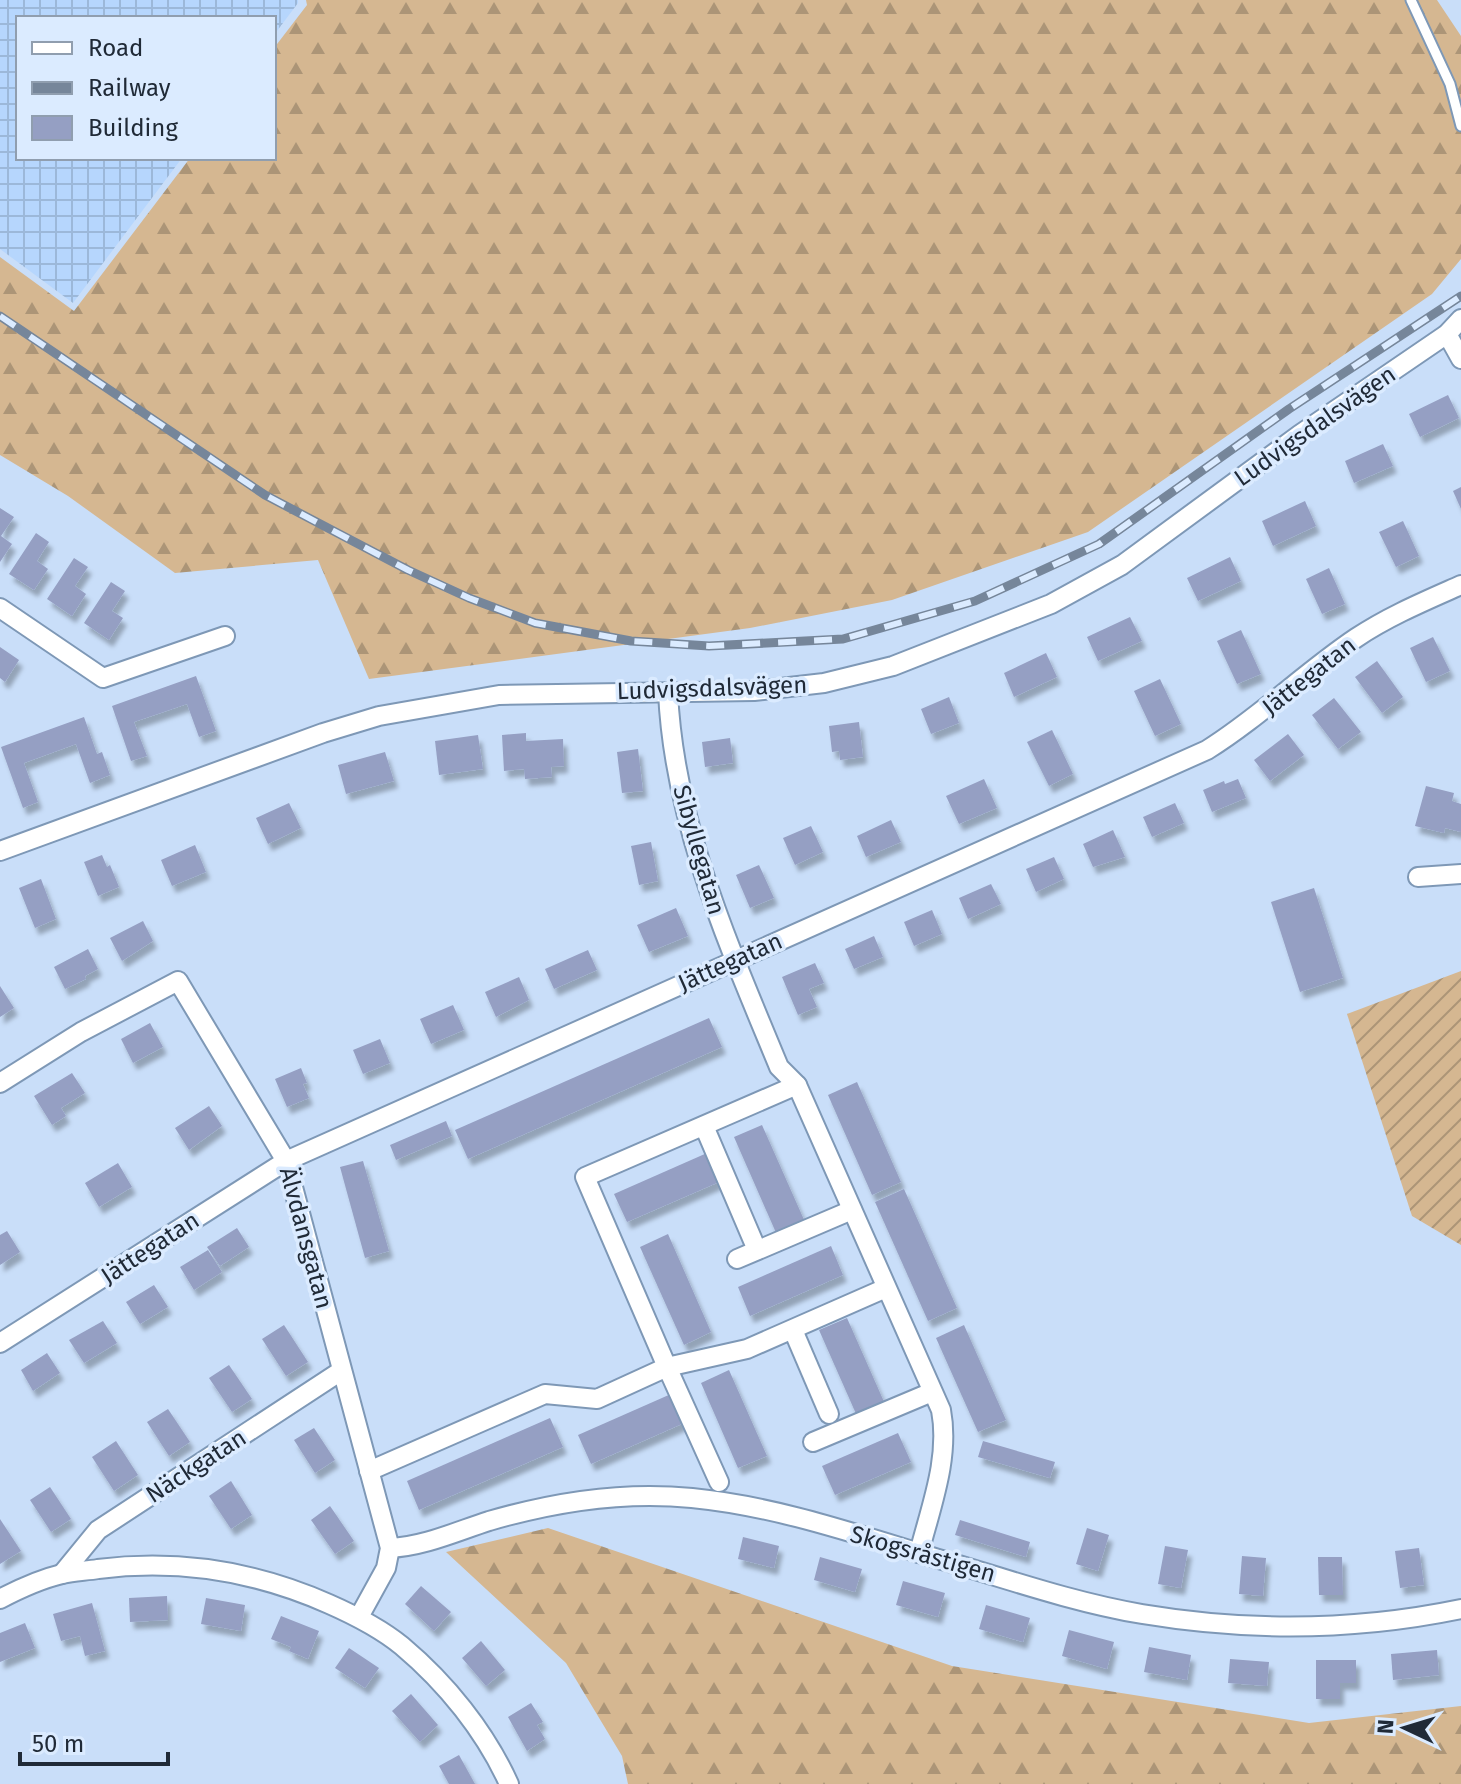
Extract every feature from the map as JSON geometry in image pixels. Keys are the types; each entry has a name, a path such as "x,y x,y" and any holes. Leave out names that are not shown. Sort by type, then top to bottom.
{"street":[{"name":"Ludvigsdalsvägen","path":"0,851 279,748 379,716 499,695 754,691 824,683 893,666 1051,604 1122,565 1299,435 1447,334 1461,319"},
{"path":"1447,334 1461,359"},
{"name":"Jättegatan","path":"0,1343 286,1161 1207,750 1243,727 1356,638 1404,610 1461,585"},
{"path":"0,608 103,678 225,636"},
{"name":"Sibyllegatan","path":"668,692 669,728 681,792 716,914 779,1067 797,1085 941,1410 945,1433 943,1456 919,1553"},
{"path":"1418,877 1461,874"},
{"name":"Älvdansgatan","path":"0,1083 81,1032 178,981 286,1161 390,1548"},
{"path":"719,1482 585,1177 797,1085"},
{"path":"704,1126 757,1250"},
{"path":"737,1259 852,1210"},
{"path":"369,1471 545,1394 597,1399 667,1367 747,1349 886,1288"},
{"path":"793,1330 829,1414"},
{"name":"Näckgatan","path":"62,1574 98,1530 341,1371"},
{"path":"813,1442 932,1392"},
{"name":"Skogsråstigen","path":"390,1548 429,1542 538,1507 641,1495 689,1498 783,1513 1081,1600 1190,1621 1311,1628 1365,1625 1461,1609"},
{"path":"359,1617 386,1568 390,1548"},
{"path":"0,1599 62,1574 131,1566 198,1567 275,1582 359,1617 400,1645 432,1674 486,1739 509,1784"}],"lane":[{"path":"1411,0 1450,84 1461,126"}],"shaded area":[{"path":"0,0 298,0 276,32 276,16 16,16 16,160 180,160 73,303 0,249"}],"green space":[{"path":"306,0 1437,0 1461,36 1461,259 1432,294 1088,532 892,600 750,628 369,679 318,560 175,573 68,496 0,455 0,257 74,311 188,160 276,160 276,45 307,5"},
{"path":"1461,971 1461,1245 1412,1216 1347,1014"},
{"path":"548,1528 952,1666 1309,1723 1461,1706 1461,1784 628,1784 622,1756 566,1663 446,1552"}],"building":[{"path":"1448,395 1459,418 1420,437 1409,414"},
{"path":"1383,444 1393,466 1354,483 1345,461"},
{"path":"1461,487 1461,509 1453,491"},
{"path":"1305,501 1316,526 1273,546 1262,521"},
{"path":"0,508 14,517 1,536 12,544 0,562"},
{"path":"1403,521 1419,556 1396,567 1379,532"},
{"path":"36,533 49,542 37,561 48,569 34,590 9,574"},
{"path":"1230,557 1241,581 1198,601 1187,578"},
{"path":"74,558 88,567 75,586 86,594 72,616 47,599"},
{"path":"1329,568 1345,604 1322,614 1306,579"},
{"path":"111,582 125,591 112,611 123,618 109,640 84,623"},
{"path":"1130,617 1142,641 1098,661 1087,637"},
{"path":"1241,630 1261,674 1237,684 1217,641"},
{"path":"1433,637 1450,671 1426,682 1410,648"},
{"path":"0,647 19,660 5,682 0,678"},
{"path":"1046,653 1057,677 1014,697 1004,673"},
{"path":"1377,661 1403,697 1382,713 1355,677"},
{"path":"196,676 216,731 199,737 187,704 134,722 147,756 131,761 112,706"},
{"path":"1160,679 1181,724 1155,736 1134,691"},
{"path":"949,697 959,723 931,734 921,709"},
{"path":"1334,698 1361,732 1338,749 1312,715"},
{"path":"84,717 97,754 102,752 110,775 90,783 76,744 24,763 38,802 23,808 1,747"},
{"path":"859,722 863,757 840,760 839,751 832,752 829,726"},
{"path":"1052,730 1073,774 1049,786 1027,742"},
{"path":"526,733 526,741 563,739 564,766 551,767 552,777 525,779 524,769 504,771 502,735"},
{"path":"1288,734 1304,755 1270,781 1254,760"},
{"path":"478,735 483,769 439,775 435,741"},
{"path":"730,738 733,763 705,767 702,742"},
{"path":"638,749 643,791 622,793 617,752"},
{"path":"385,752 394,781 346,794 338,765"},
{"path":"984,779 997,808 959,824 946,796"},
{"path":"1238,779 1246,798 1212,812 1203,790"},
{"path":"1426,786 1454,793 1452,801 1461,804 1461,832 1445,828 1444,833 1415,826"},
{"path":"289,803 301,828 268,844 256,818"},
{"path":"1175,803 1184,823 1152,837 1143,817"},
{"path":"891,820 901,842 866,857 857,836"},
{"path":"811,826 823,852 795,865 783,838"},
{"path":"1113,830 1125,857 1093,867 1083,844"},
{"path":"651,842 658,881 639,885 631,846"},
{"path":"195,845 206,872 172,886 161,860"},
{"path":"102,855 119,887 98,896 84,862"},
{"path":"1054,857 1064,879 1036,892 1026,869"},
{"path":"759,865 774,898 750,908 736,875"},
{"path":"41,879 56,919 35,928 19,888"},
{"path":"991,884 1001,904 968,919 959,898"},
{"path":"1314,888 1343,978 1300,992 1271,902"},
{"path":"676,908 688,936 649,952 637,925"},
{"path":"932,910 942,934 914,946 904,922"},
{"path":"143,921 153,941 122,961 110,938"},
{"path":"874,936 883,957 854,969 845,949"},
{"path":"88,949 98,969 65,989 54,967"},
{"path":"588,950 597,970 554,989 545,969"},
{"path":"815,963 824,983 809,989 817,1007 798,1015 782,977"},
{"path":"519,977 529,1000 496,1017 485,992"},
{"path":"0,986 14,1008 0,1017"},
{"path":"453,1005 464,1030 431,1044 420,1019"},
{"path":"709,1018 722,1047 468,1159 455,1130"},
{"path":"150,1023 163,1047 133,1063 121,1039"},
{"path":"380,1039 390,1063 363,1074 353,1050"},
{"path":"301,1068 309,1098 287,1107 275,1079"},
{"path":"72,1073 85,1093 61,1108 66,1116 52,1125 34,1096"},
{"path":"857,1082 901,1182 872,1195 828,1095"},
{"path":"209,1106 222,1126 189,1150 175,1128"},
{"path":"446,1121 452,1136 396,1160 390,1145"},
{"path":"762,1125 805,1222 777,1235 734,1137"},
{"path":"707,1153 719,1182 627,1222 614,1194"},
{"path":"363,1161 389,1251 365,1258 340,1167"},
{"path":"118,1163 132,1187 99,1207 85,1183"},
{"path":"904,1189 957,1308 928,1321 875,1202"},
{"path":"237,1228 249,1247 220,1266 207,1247"},
{"path":"7,1231 20,1252 0,1265 0,1235"},
{"path":"668,1234 711,1332 684,1345 640,1247"},
{"path":"831,1246 843,1275 750,1316 738,1287"},
{"path":"208,1250 222,1272 194,1290 180,1267"},
{"path":"154,1285 168,1307 140,1324 126,1302"},
{"path":"847,1318 885,1404 857,1416 819,1330"},
{"path":"103,1321 117,1343 84,1363 69,1340"},
{"path":"284,1325 308,1362 286,1376 262,1339"},
{"path":"964,1325 1006,1420 978,1432 936,1338"},
{"path":"47,1353 60,1373 33,1391 21,1370"},
{"path":"229,1365 252,1399 232,1412 209,1378"},
{"path":"729,1370 767,1456 738,1468 701,1383"},
{"path":"671,1394 684,1423 591,1464 578,1435"},
{"path":"168,1409 190,1442 169,1456 147,1422"},
{"path":"550,1418 563,1447 419,1510 407,1481"},
{"path":"314,1428 335,1460 315,1473 294,1440"},
{"path":"898,1433 911,1462 835,1495 822,1466"},
{"path":"116,1441 138,1475 114,1491 92,1457"},
{"path":"983,1441 1055,1462 1050,1478 978,1457"},
{"path":"231,1481 252,1515 231,1529 209,1496"},
{"path":"50,1487 71,1519 51,1532 30,1500"},
{"path":"330,1506 354,1541 335,1554 311,1520"},
{"path":"0,1519 21,1551 0,1564"},
{"path":"960,1520 1030,1542 1026,1557 955,1535"},
{"path":"1087,1528 1109,1535 1098,1571 1076,1564"},
{"path":"743,1537 779,1546 774,1568 738,1559"},
{"path":"1165,1546 1188,1550 1181,1588 1158,1584"},
{"path":"1419,1548 1424,1585 1400,1588 1395,1551"},
{"path":"1242,1556 1266,1558 1263,1596 1239,1594"},
{"path":"820,1557 862,1569 855,1592 814,1580"},
{"path":"1318,1557 1342,1557 1343,1595 1319,1595"},
{"path":"903,1581 945,1593 938,1617 896,1605"},
{"path":"421,1586 451,1612 434,1631 405,1604"},
{"path":"167,1596 168,1620 130,1622 129,1598"},
{"path":"206,1598 245,1605 241,1631 201,1624"},
{"path":"92,1603 105,1651 85,1656 80,1636 61,1641 53,1614"},
{"path":"986,1605 1030,1618 1023,1642 979,1629"},
{"path":"281,1616 319,1631 308,1659 289,1651 291,1647 271,1639"},
{"path":"25,1623 35,1648 0,1662 0,1633"},
{"path":"1069,1630 1114,1642 1107,1669 1062,1656"},
{"path":"481,1641 505,1670 486,1686 462,1658"},
{"path":"1149,1647 1191,1655 1187,1680 1144,1672"},
{"path":"349,1648 379,1668 365,1688 335,1668"},
{"path":"1437,1650 1439,1675 1393,1680 1391,1654"},
{"path":"1230,1659 1269,1662 1267,1686 1228,1683"},
{"path":"1316,1660 1356,1660 1356,1683 1340,1683 1340,1699 1316,1699"},
{"path":"411,1694 438,1725 420,1742 392,1711"},
{"path":"531,1703 543,1722 537,1725 545,1739 527,1751 508,1717"},
{"path":"459,1755 475,1784 449,1784 439,1766"}],"railway":[{"path":"0,316 265,495 408,570 535,623 631,641 709,646 843,639 975,601 1099,544 1289,409 1461,296"}]}
